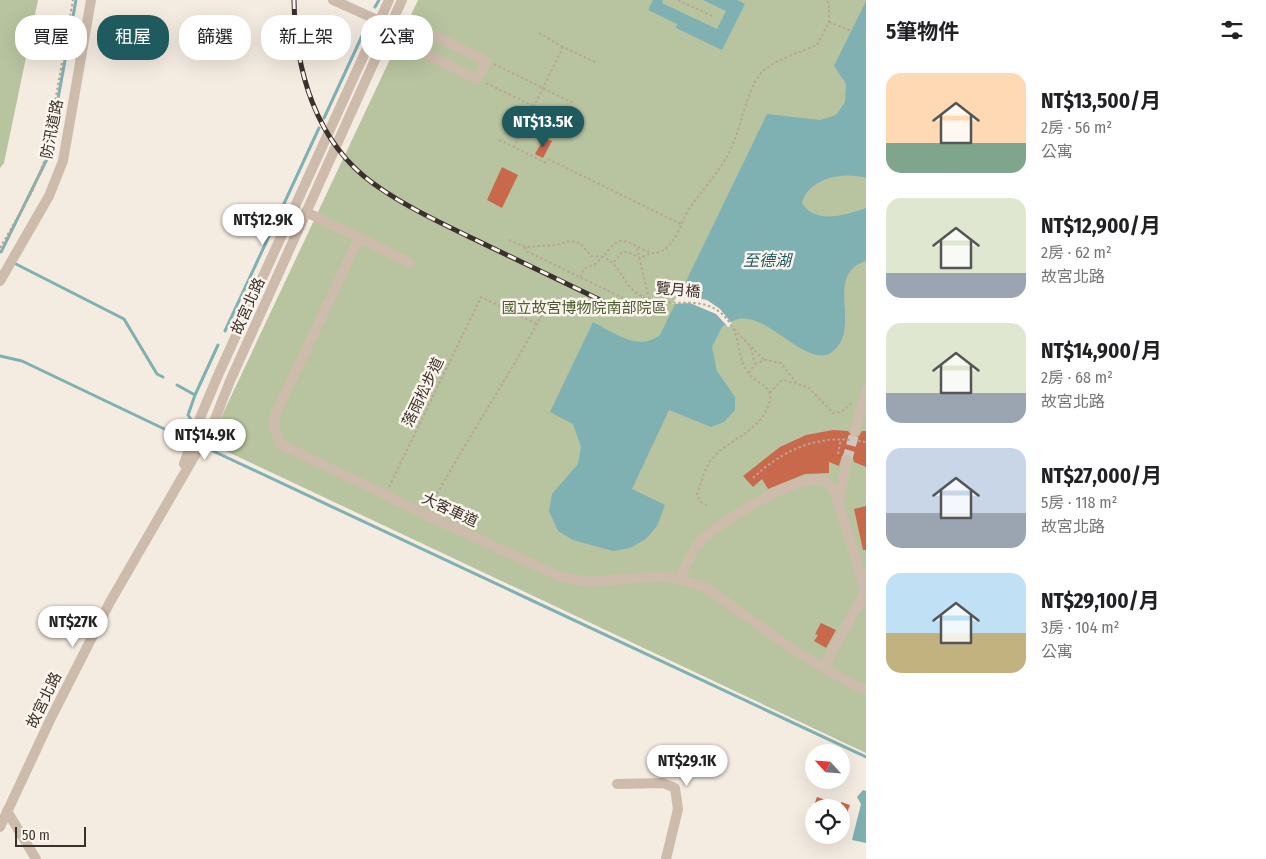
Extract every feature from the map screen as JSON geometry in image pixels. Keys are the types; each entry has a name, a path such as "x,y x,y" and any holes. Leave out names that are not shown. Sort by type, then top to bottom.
{"street":[{"name":"防汛道路","path":"0,280 49,196 63,161 91,0"},
{"path":"333,0 367,15"},
{"name":"故宮北路","path":"383,15 389,0"},
{"name":"故宮北路","path":"396,15 402,0"},
{"path":"433,35 486,61 477,79 433,57"},
{"name":"故宮北路","path":"177,484 212,391 362,60"},
{"name":"故宮北路","path":"0,827 51,718 110,602 213,424 306,212 377,60"},
{"path":"306,212 409,262"},
{"name":"大客車道","path":"359,238 275,415 274,426 280,444 286,449 538,568 576,581 605,581 642,576 680,579 707,588 721,596 795,651 866,690"},
{"path":"855,431 866,392"},
{"path":"680,579 697,545 726,522 782,490 800,482 838,474 843,461"},
{"path":"838,504 843,461"},
{"path":"816,480 830,484 834,490 865,586 861,602 823,668"},
{"path":"617,784 663,783 675,788 678,809 666,859"},
{"path":"8,811 36,859"}],"path":[{"path":"0,248 33,190 45,159 73,0"},
{"path":"678,0 712,16"},
{"path":"640,258 651,253 663,251 688,210 718,174 735,140 747,101 762,72 787,58 817,45 829,22 829,4 826,0"},
{"path":"829,22 852,31"},
{"path":"539,33 595,62"},
{"path":"514,147 563,47"},
{"path":"486,61 575,104"},
{"path":"477,79 566,122"},
{"path":"499,140 546,162"},
{"path":"548,159 681,224"},
{"path":"509,240 525,247 556,246 571,241 580,243 591,256 603,257 614,262 622,252 628,252 640,258"},
{"path":"580,278 584,269 595,264 616,242 625,241 651,253"},
{"path":"525,247 526,251 654,313"},
{"path":"637,248 649,299"},
{"name":"覽月橋","path":"614,262 630,288 649,299 659,302 691,301 708,304 723,316 732,328 750,343 764,360"},
{"name":"落雨松步道","path":"385,496 481,297 538,324"},
{"path":"426,515 459,453 538,324 550,299"},
{"name":"覽月橋","path":"732,328 748,374"},
{"path":"750,343 755,364"},
{"path":"709,508 700,502 697,495 704,473 716,455 747,433 762,418 769,407 770,393 765,385 748,374 755,364 764,360 781,363 797,384"},
{"path":"770,393 782,380 808,387 833,413 841,412 854,402 862,404"},
{"path":"753,478 786,451 814,441 842,439 866,442"},
{"path":"842,439 843,461"}],"green space":[{"path":"0,0 38,0 35,15 15,15 15,60 25,60 4,163 0,168"},
{"name":"國立故宮博物院南部院區","path":"418,0 866,0 866,753 209,443 390,60 433,60 433,15 411,15"}],"water":[{"path":"653,0 663,0 662,3 717,29 726,11 703,0 737,0 745,4 722,50 676,28 677,24 648,10"},
{"name":"至德湖","path":"866,1 866,178 848,175 828,178 811,188 802,203 808,210 823,216 840,215 866,208 866,261 853,268 846,278 844,291 844,332 839,344 829,354 819,355 796,346 773,330 750,319 739,319 722,327 712,347 717,371 735,397 735,410 724,422 711,427 669,410 632,489 665,505 657,526 646,539 630,548 613,551 573,540 558,531 549,511 552,494 578,464 581,447 573,424 550,412 593,322 626,339 635,341 652,340 660,335 767,114 820,120 836,115 845,102 846,84 834,66"},
{"path":"863,790 866,791 866,843 852,840 861,804 857,797"}],"pier":[{"path":"682,295 707,300 720,309 733,325 728,327 716,314 690,303 672,304 676,298"}],"building":[{"path":"544,138 552,141 543,158 535,154"},
{"path":"502,167 518,175 502,208 487,200"},
{"path":"833,430 848,431 854,438 859,436 862,431 866,431 866,467 854,462 852,455 845,453 839,466 829,462 829,473 805,474 768,489 762,479 753,487 743,476 780,447 806,435"},
{"path":"866,506 866,550 863,550 854,509"},
{"path":"821,623 836,630 826,648 814,641 818,635 815,634"}],"waterway":[{"path":"1,252 47,159 76,0"},
{"path":"375,7 379,0"},
{"path":"324,118 361,38"},
{"path":"225,331 319,128"},
{"path":"12,262 124,319 157,374 163,377"},
{"path":"177,385 195,395 218,345"},
{"path":"0,356 22,361 179,436"},
{"path":"195,395 188,415 195,425"},
{"path":"198,430 213,451 866,757"}],"tunnel":[{"path":"847,460 855,431"}],"railway":[{"path":"294,0 299,52 312,102 323,126 354,167 374,184 425,215 621,310"}]}
